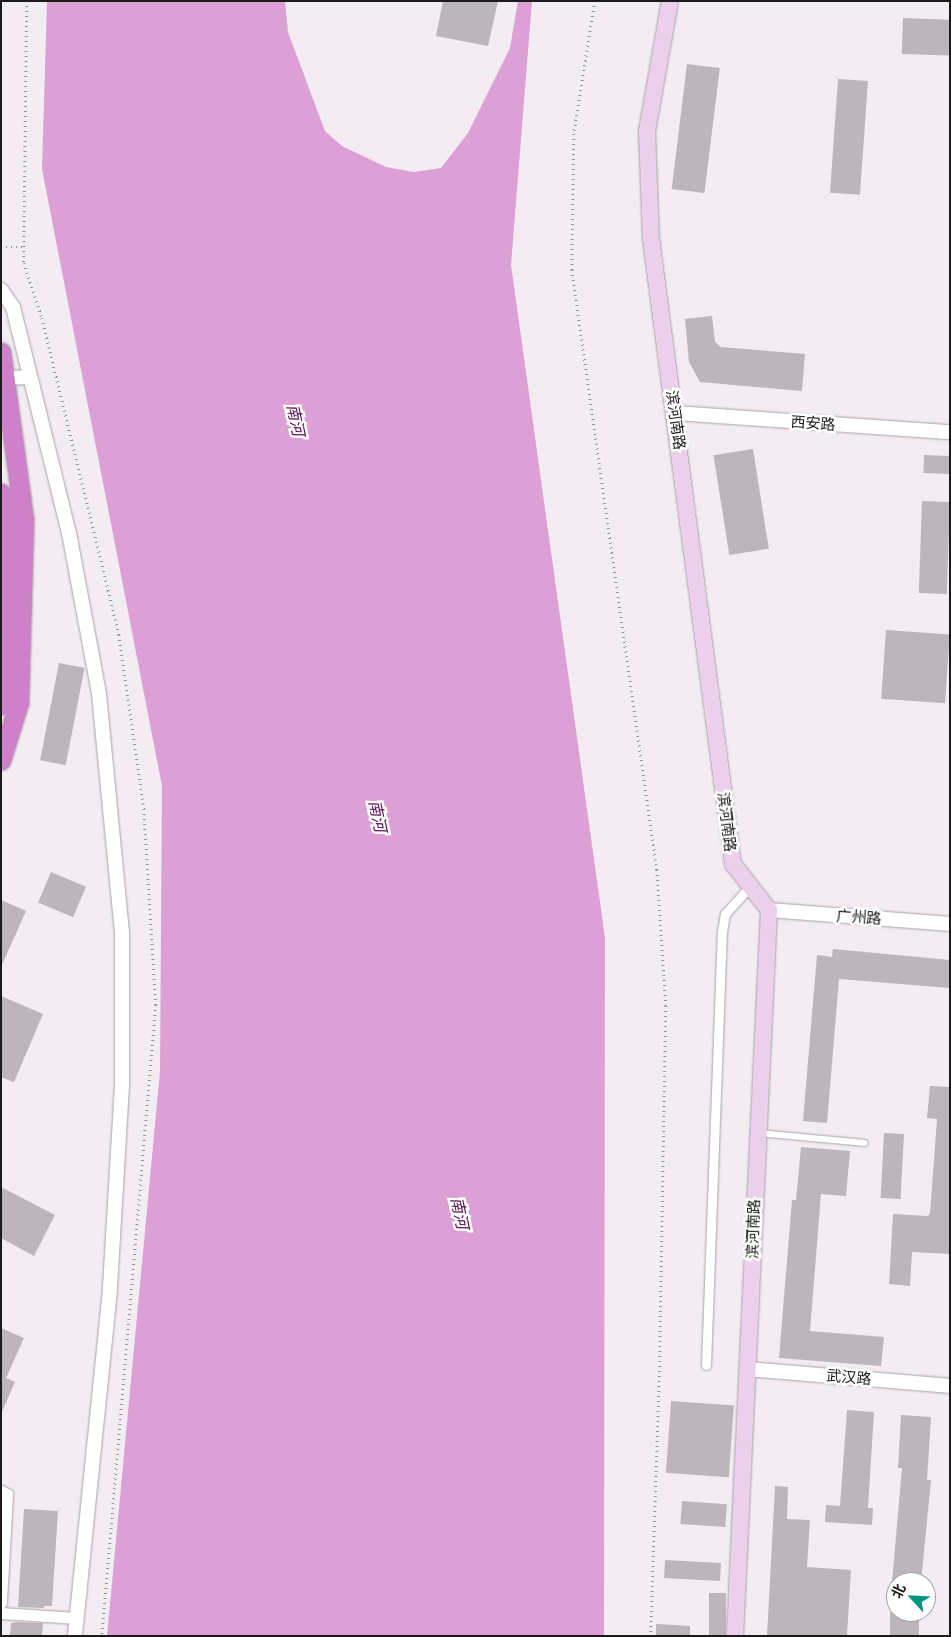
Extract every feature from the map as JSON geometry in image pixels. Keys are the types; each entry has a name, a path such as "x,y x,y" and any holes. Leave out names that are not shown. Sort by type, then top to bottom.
{"highway":[{"path":"1,352 24,520 19,702 1,760"},
{"path":"1,493 5,524 1,705"}],"main road":[{"name":"滨河南路","path":"670,1 647,131 651,239 733,864 769,910 757,1133 735,1636"}],"street":[{"path":"1,290 13,307 69,533 99,694 122,932 122,1085 110,1290 75,1636"},
{"path":"5,378 30,377"},
{"name":"西安路","path":"675,413 950,432"},
{"path":"706,1366 722,932 725,914 750,886"},
{"name":"广州路","path":"769,910 950,924"},
{"name":"武汉路","path":"748,1369 950,1386"},
{"path":"1,1491 7,1494 1,1603"},
{"path":"1,1613 77,1618"}],"lane":[{"path":"757,1133 865,1143"}],"path":[{"path":"595,1 574,134 572,270 657,870 666,1006 660,1361 651,1636"},
{"path":"1,247 24,247"}],"water":[{"name":"南河","path":"47,1 285,1 288,32 325,131 342,146 386,167 414,172 441,168 468,133 510,48 518,1 532,1 511,265 605,938 604,1636 107,1636 160,1071 162,786 42,169"}],"building":[{"path":"443,1 498,1 488,46 436,36"},
{"path":"903,18 950,20 949,56 902,54"},
{"path":"687,64 720,68 704,193 672,189"},
{"path":"838,79 868,81 860,195 830,193"},
{"path":"712,316 715,342 721,347 805,354 802,391 700,382 689,362 685,319"},
{"path":"753,449 769,549 729,555 713,455"},
{"path":"924,455 950,456 949,474 923,473"},
{"path":"922,501 950,502 947,594 919,593"},
{"path":"886,630 950,634 945,703 881,699"},
{"path":"59,663 85,668 66,765 40,760"},
{"path":"51,872 86,887 73,917 38,902"},
{"path":"1,900 26,911 1,967"},
{"path":"833,949 950,960 950,988 839,979 827,1123 803,1121 817,955 832,957"},
{"path":"1,996 43,1014 14,1082 1,1077"},
{"path":"930,1086 950,1087 950,1254 912,1252 910,1286 889,1284 893,1214 928,1216 930,1213 937,1119 927,1118"},
{"path":"884,1133 904,1134 901,1199 881,1198"},
{"path":"801,1147 850,1151 846,1196 821,1194 810,1331 884,1337 881,1366 779,1358 792,1200 796,1200"},
{"path":"1,1187 55,1215 34,1256 1,1238"},
{"path":"1,1328 24,1338 6,1378 15,1382 1,1414"},
{"path":"671,1401 734,1405 729,1477 666,1473"},
{"path":"847,1410 874,1412 868,1508 873,1508 872,1525 825,1522 826,1505 840,1506"},
{"path":"901,1415 931,1417 927,1480 931,1480 922,1572 893,1572 902,1468 898,1468"},
{"path":"775,1486 788,1487 787,1519 810,1520 807,1567 851,1570 847,1636 767,1636"},
{"path":"682,1501 727,1504 725,1527 680,1524"},
{"path":"24,1509 58,1511 52,1606 44,1606 44,1608 18,1607"},
{"path":"665,1560 721,1563 720,1581 664,1578"},
{"path":"709,1593 726,1593 726,1636 709,1636"},
{"path":"890,1622 919,1622 919,1636 890,1636"},
{"path":"11,1623 43,1623 42,1636 10,1636"},
{"path":"656,1624 690,1626 690,1636 656,1636"}]}
